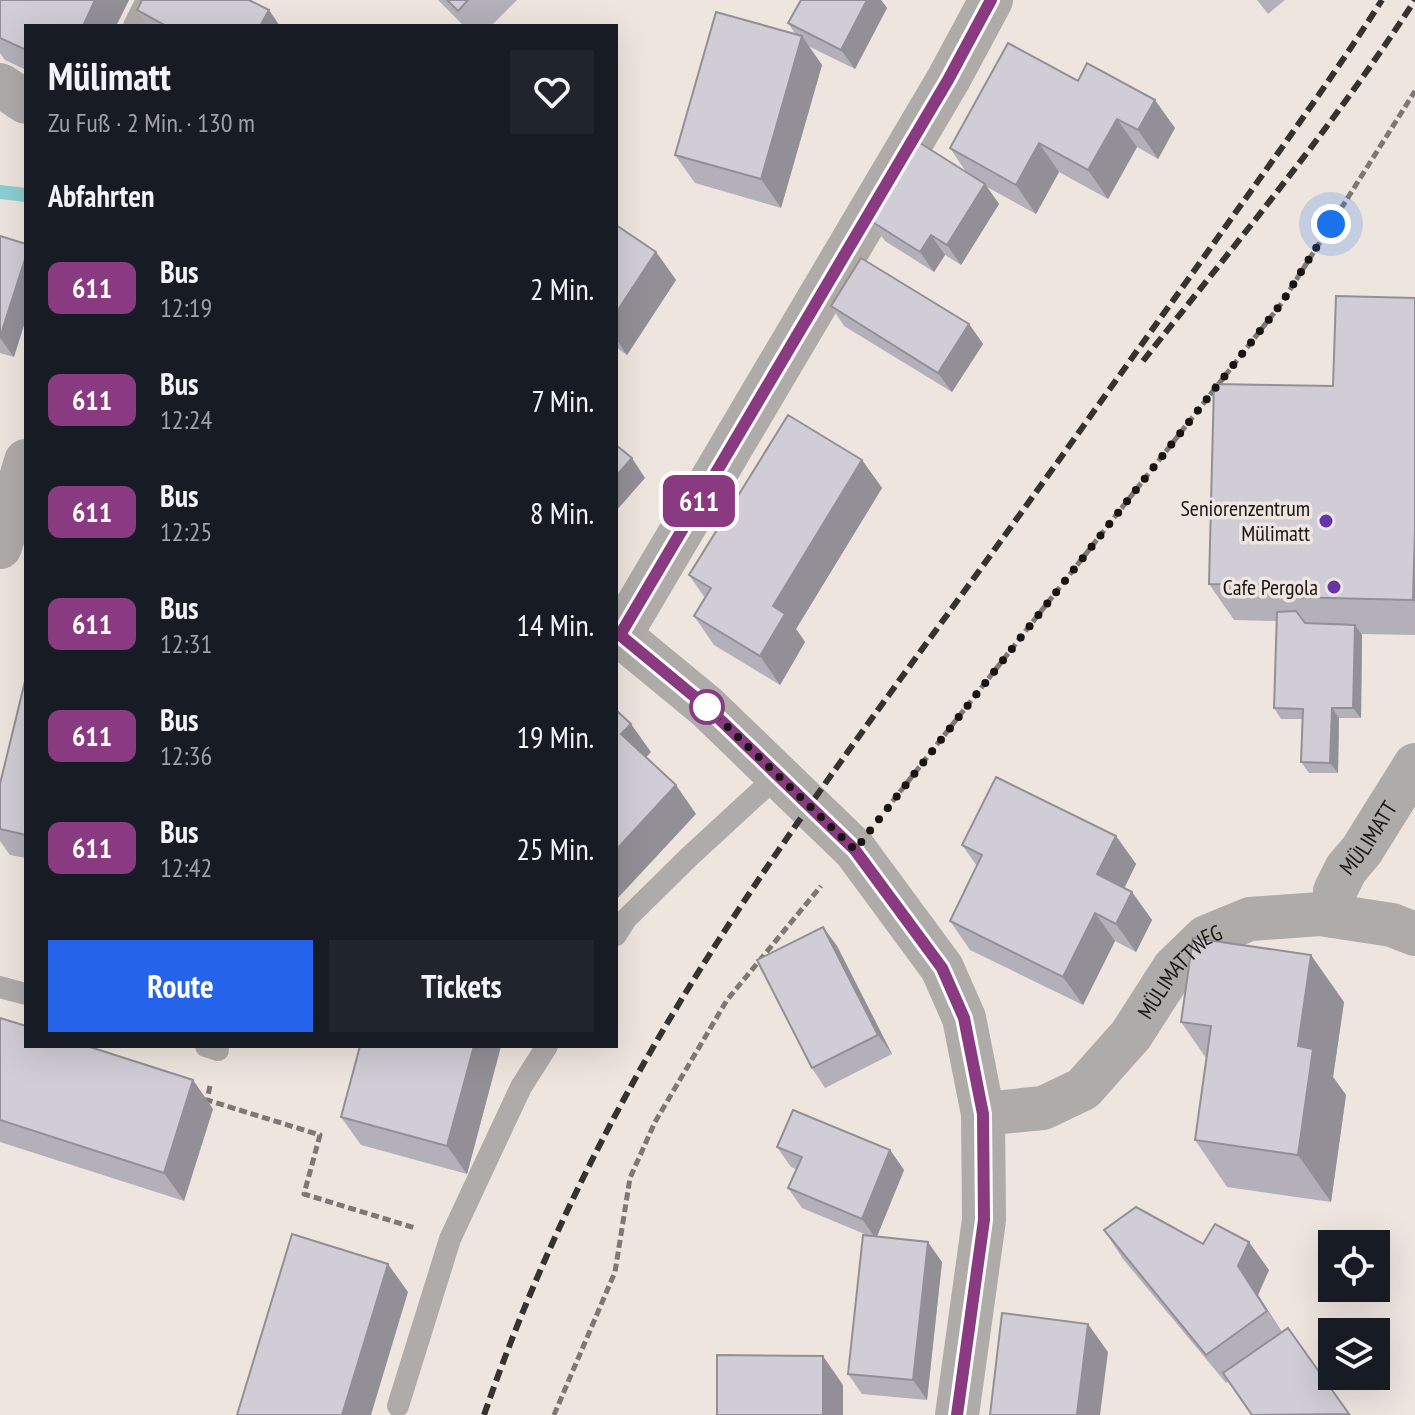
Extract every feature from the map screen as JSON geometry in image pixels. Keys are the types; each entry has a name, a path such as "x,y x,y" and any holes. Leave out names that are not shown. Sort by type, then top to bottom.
{"street":[{"path":"957,1415 984,1220 983,1114 964,1018 942,968 855,850 707,707 618,633 948,80 991,0"},
{"path":"0,85 24,101"},
{"path":"0,547 24,468"},
{"name":"MÜLIMATT","path":"1334,916 1335,891 1346,869 1362,850 1415,765"},
{"name":"MÜLIMATTWEG","path":"983,1114 1043,1108 1083,1089 1131,1035 1174,968 1206,937 1250,919 1320,914 1392,925 1415,934"}],"lane":[{"path":"135,24 147,0"},
{"path":"618,932 626,919 689,857 778,775"},
{"path":"0,987 24,993"},
{"path":"398,1406 450,1239 521,1087 546,1048"}],"path":[{"path":"554,1415 615,1272 630,1178 655,1122 727,1000 812,896 855,850 1281,304 1415,91"},
{"path":"250,1114 320,1135 304,1194 450,1239"}],"building":[{"path":"0,0 95,0 84,24 24,24 24,49 0,38"},
{"path":"142,0 249,0 269,10 261,24 162,24 137,10"},
{"path":"447,0 468,0 458,11"},
{"path":"801,0 867,0 841,50 788,23"},
{"path":"716,12 802,36 761,179 675,155"},
{"path":"1008,43 1078,81 1087,63 1155,100 1138,130 1117,119 1088,170 1039,143 1016,185 950,148"},
{"path":"920,143 985,184 947,245 931,235 920,252 871,221"},
{"path":"618,226 656,252 618,310"},
{"path":"0,236 24,243 24,262 0,337"},
{"path":"861,258 969,324 938,373 831,306"},
{"name":"Seniorenzentrum Mülimatt","path":"1336,296 1415,298 1413,600 1287,597 1287,585 1209,584 1214,384 1333,386"},
{"path":"788,415 862,460 773,606 785,614 760,656 694,616 711,588 689,575"},
{"path":"618,447 632,458 618,474"},
{"path":"1296,611 1305,623 1355,625 1353,708 1332,708 1330,763 1301,762 1303,709 1274,708 1277,612"},
{"path":"24,685 24,835 0,829 0,784"},
{"path":"618,712 631,724 621,734 676,785 618,848"},
{"path":"996,777 1116,836 1097,874 1132,892 1116,924 1095,913 1063,977 950,921 982,855 962,845"},
{"path":"823,927 878,1035 812,1068 757,960"},
{"path":"1193,938 1311,955 1298,1046 1313,1049 1298,1155 1195,1140 1211,1026 1181,1022"},
{"path":"0,1018 24,1025 24,1048 93,1048 193,1080 164,1173 0,1120"},
{"path":"359,1048 473,1048 447,1146 341,1117"},
{"path":"793,1110 890,1150 862,1219 788,1188 802,1157 777,1147"},
{"path":"1136,1207 1203,1244 1215,1224 1249,1242 1238,1266 1267,1311 1206,1355 1104,1230"},
{"path":"292,1234 388,1264 342,1415 237,1415"},
{"path":"863,1235 928,1242 913,1380 848,1374"},
{"path":"1002,1313 1088,1324 1077,1414 1086,1415 990,1415"},
{"path":"1288,1328 1318,1370 1318,1390 1332,1390 1349,1414 1252,1415 1223,1373"},
{"path":"717,1355 823,1356 823,1415 717,1415"}],"waterway":[{"path":"0,192 24,195"}],"railway":[{"path":"484,1415 521,1316 563,1219 610,1125 693,981 824,785 1272,162 1382,0"},
{"path":"1143,361 1317,139 1415,0"}],"bus line":[{"name":"611","path":"957,1415 984,1220 983,1114 964,1018 942,968 855,850 707,707 620,635 948,80 991,0"}],"place":[{"name":"Seniorenzentrum Mülimatt","path":"1326,521"},
{"name":"Cafe Pergola","path":"1334,587"}],"route":[{"path":"707,707 855,850 1281,304 1331,224"}]}
